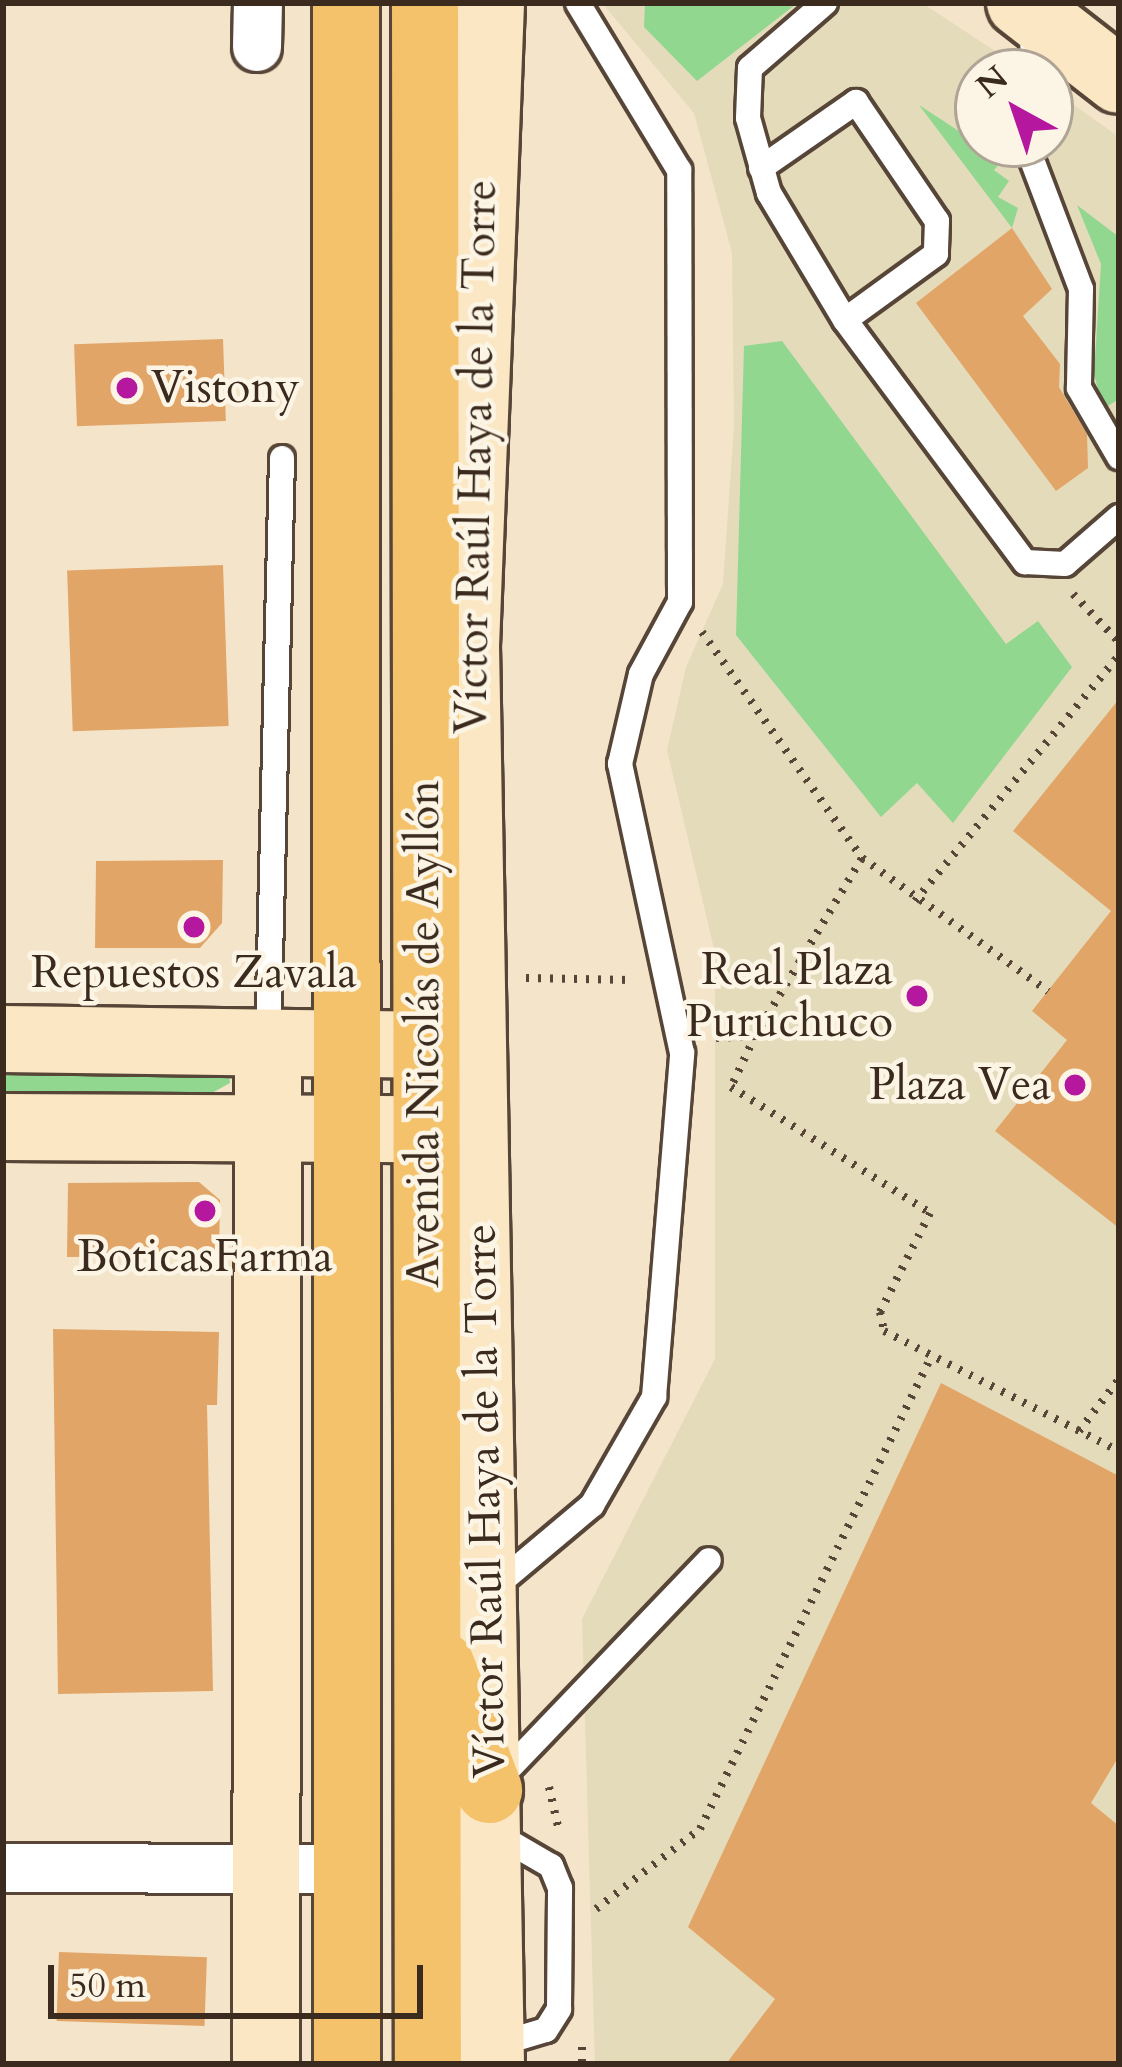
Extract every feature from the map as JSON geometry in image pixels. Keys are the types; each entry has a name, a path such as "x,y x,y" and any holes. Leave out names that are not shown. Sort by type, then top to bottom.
{"main road":[{"name":"Avenida Nicolás de Ayllón","path":"346,3 347,2064"},
{"name":"Avenida Nicolás de Ayllón","path":"425,3 426,1622 470,2058"},
{"path":"426,1622 489,1809"}],"street":[{"name":"Víctor Raúl Haya de la Torre","path":"470,2058 489,1809 490,1590 466,646 494,8"},
{"path":"1031,22 1119,80"},
{"path":"3,1039 423,1046"},
{"path":"266,2064 268,1043"},
{"path":"3,1127 424,1129"},
{"path":"3,1868 347,1869"}],"lane":[{"path":"490,1590 592,1505 654,1397 682,1053 620,764 641,674 680,602 679,170 578,3"},
{"path":"825,3 750,68 761,168 845,320 1025,562 1058,566 1119,518"},
{"path":"761,168 856,102 938,220 937,254 845,320"},
{"path":"1035,168 1082,289 1079,388 1119,458"},
{"path":"268,1043 281,458"},
{"path":"489,1809 710,1560"}],"path":[{"path":"1058,566 1079,607 1119,642"},
{"path":"680,602 862,858 915,901 1048,991"},
{"path":"915,901 1119,655"},
{"path":"862,858 754,1036 731,1087 930,1213 880,1312 884,1331 1119,1451"},
{"path":"476,977 668,980"},
{"path":"682,1053 754,1036"},
{"path":"594,1910 700,1828 932,1355"},
{"path":"1079,1431 1119,1379"}],"shaded area":[{"name":"Real Plaza Puruchuco","path":"602,3 922,3 990,48 954,48 954,168 1074,168 1074,105 1119,137 1119,2064 595,2064 582,1619 715,1359 715,953 667,750 686,667 723,584 734,425 732,253 694,113"}],"green space":[{"path":"645,3 796,4 697,81 644,27"},
{"path":"919,105 954,128 954,151"},
{"path":"967,168 996,168 1009,181 998,197 1018,208 1012,228"},
{"path":"1077,205 1119,237 1119,399 1103,409 1094,374 1101,264"},
{"path":"782,341 1006,644 1038,621 1072,667 953,823 917,783 881,817 736,635 744,346"},
{"path":"3,1056 228,1067 230,1083 210,1094 3,1095"}],"building":[{"path":"1012,228 1052,289 1023,316 1060,364 1059,387 1087,434 1088,468 1056,491 916,303"},
{"path":"223,339 226,421 77,426 74,344"},
{"path":"223,565 229,726 73,731 67,570"},
{"name":"Plaza Vea","path":"1119,699 1119,1228 995,1131 1067,1040 1032,1011 1111,911 1013,831"},
{"path":"223,860 222,923 200,948 95,948 96,861"},
{"path":"199,1182 220,1200 219,1256 67,1257 68,1183"},
{"path":"53,1329 219,1332 217,1405 207,1405 213,1691 58,1694"},
{"path":"941,1383 1119,1476 1119,1756 1091,1803 1119,1826 1119,2064 726,2064 775,1999 688,1927"},
{"path":"59,1952 207,1957 205,2026 57,2021"}],"place":[{"name":"Vistony","path":"127,388"},
{"name":"Repuestos Zavala","path":"194,927"},
{"name":"Real Plaza Puruchuco","path":"917,996"},
{"name":"Plaza Vea","path":"1075,1085"},
{"name":"BoticasFarma","path":"205,1211"}]}
